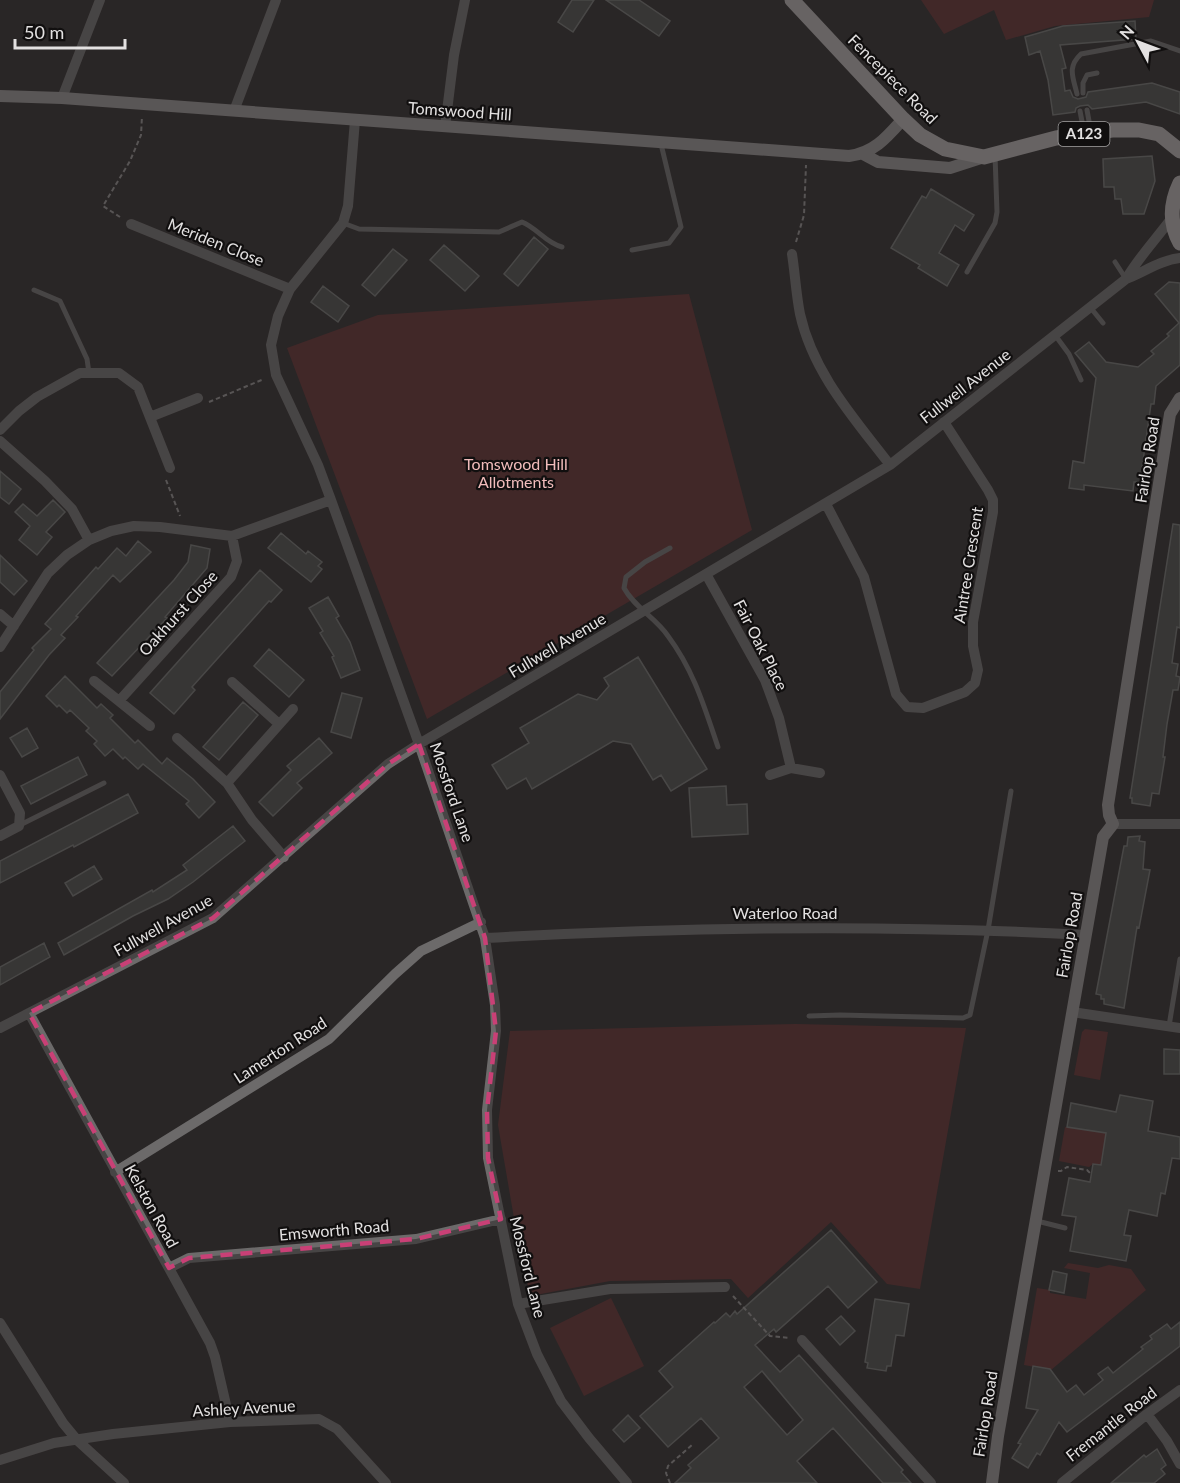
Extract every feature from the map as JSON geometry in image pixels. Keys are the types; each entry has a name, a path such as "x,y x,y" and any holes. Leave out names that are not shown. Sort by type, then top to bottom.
{"main road":[{"name":"Fencepiece Road","path":"792,0 903,119 920,135 945,149 989,156 1056,138 1139,130 1159,134 1180,150"},
{"path":"1180,183 1173,198 1171,219 1174,233 1180,243"}],"street":[{"path":"62,98 100,0"},
{"path":"234,111 276,0"},
{"path":"445,127 454,55 465,0"},
{"name":"Tomswood Hill","path":"0,96 62,98 849,156 863,154"},
{"path":"863,154 885,138 903,119"},
{"name":"Mossford Lane","path":"355,120 348,206 343,224 290,289 278,316 271,345 276,375 318,465 481,922 495,1005 496,1032 487,1110 488,1158 518,1304 537,1354 561,1401 627,1483"},
{"name":"Fencepiece Road","path":"863,154 878,162 950,168 989,156"},
{"name":"Fullwell Avenue","path":"1126,279 1138,258 1152,245 1171,219"},
{"name":"Meriden Close","path":"131,224 290,289"},
{"path":"792,254 801,314 813,352 832,389 890,465"},
{"name":"Fullwell Avenue","path":"0,1028 213,918 388,764 890,465 1126,279 1162,262 1180,258"},
{"path":"0,430 37,397 80,373 119,373 138,387 170,468"},
{"path":"150,417 198,398"},
{"name":"Fairlop Road","path":"992,1483 998,1436 1103,837 1113,824 1108,805 1170,414 1180,398"},
{"name":"Aintree Crescent","path":"826,504 864,577 896,694 907,707 923,708 965,692 975,683 978,670 973,646 973,622 993,512 993,500 944,422"},
{"path":"0,441 45,481 72,509 89,540"},
{"path":"0,647 48,573 67,555 89,540 111,531 134,526 232,536 331,500"},
{"name":"Oakhurst Close","path":"119,701 231,577 237,561 232,536"},
{"name":"Fair Oak Place","path":"706,574 765,680 779,718 791,768"},
{"path":"0,614 14,626"},
{"path":"94,681 150,726"},
{"path":"232,682 279,724"},
{"path":"227,783 293,709"},
{"path":"177,738 227,783 252,820 284,857"},
{"path":"770,775 791,768 820,773"},
{"path":"0,775 20,813 19,826 0,836"},
{"path":"1113,824 1180,824"},
{"name":"Lamerton Road","path":"116,1172 329,1039 394,974 421,951 481,922"},
{"name":"Waterloo Road","path":"485,938 620,930 722,928 988,930 1086,935"},
{"path":"1072,1012 1180,1028"},
{"name":"Kelston Road","path":"29,1013 210,1343 230,1422"},
{"name":"Emsworth Road","path":"169,1268 189,1258 416,1239 501,1219"},
{"path":"518,1304 610,1289 724,1287"},
{"path":"0,1323 63,1423 77,1440 124,1483"},
{"path":"802,1340 931,1483"},
{"name":"Fremantle Road","path":"1062,1483 1180,1390"},
{"path":"1147,1414 1167,1441 1180,1464"},
{"name":"Ashley Avenue","path":"0,1460 54,1443 114,1434 230,1422 319,1419 337,1429 386,1483"}],"lane":[{"path":"1097,73 1087,75 1080,93 1071,68 1075,59 1081,54 1151,42 1180,51"},
{"path":"1083,111 1088,134"},
{"path":"632,250 669,243 681,227 660,142"},
{"path":"967,272 995,223 997,212 989,156"},
{"path":"343,224 359,229 499,232 522,222 553,245 562,247"},
{"path":"1114,262 1126,279"},
{"path":"34,290 60,302 79,339 87,359 89,373"},
{"path":"1090,308 1103,323"},
{"path":"1055,335 1069,354 1081,380"},
{"path":"670,548 645,562 626,577 624,588 628,596 645,610 667,634 687,666 695,680 718,747"},
{"path":"19,826 104,783"},
{"path":"809,1016 963,1018 970,1015 988,930 1011,791"},
{"path":"1168,1028 1180,959"},
{"path":"1035,1221 1065,1228"}],"path":[{"path":"131,224 103,206 130,161 141,135 142,104"},
{"path":"792,254 804,215 807,153"},
{"path":"198,398 210,402 276,375"},
{"path":"170,468 166,479 185,530"},
{"path":"1043,1176 1050,1177 1055,1171 1061,1171 1067,1167 1087,1170 1092,1174"},
{"path":"724,1287 770,1336 802,1340"},
{"path":"670,1483 666,1473 668,1466 693,1443"}],"highlighted area":[{"path":"419,744 485,938 496,1031 487,1110 488,1158 501,1219 416,1239 189,1258 169,1268 29,1013 213,918 388,764"}],"green space":[{"path":"921,0 1154,0 1149,17 1055,26 1006,40 994,10 944,34"},
{"name":"Tomswood Hill Allotments","path":"689,294 752,530 427,719 287,348 378,315"},
{"path":"796,1024 966,1028 920,1289 887,1284 831,1222 748,1298 731,1279 610,1281 530,1296 498,1125 510,1031"},
{"path":"1085,1029 1108,1032 1100,1080 1074,1075 1082,1032"},
{"path":"1065,1127 1106,1133 1101,1165 1093,1164 1089,1167 1059,1161"},
{"path":"1068,1263 1098,1268 1109,1265 1131,1269 1146,1290 1051,1370 1024,1365 1037,1288 1050,1290 1050,1293 1086,1299 1090,1273 1064,1268"},
{"path":"611,1298 644,1366 584,1396 550,1328"}],"building":[{"path":"572,0 594,0 573,32 558,22"},
{"path":"606,0 639,0 670,21 659,36"},
{"path":"1135,21 1136,39 1060,45 1066,68 1062,69 1065,91 1070,90 1073,97 1078,99 1086,97 1088,92 1152,83 1180,92 1180,114 1146,102 1092,109 1088,105 1080,106 1075,112 1053,115 1048,80 1040,51 1029,55 1025,37 1063,26"},
{"path":"1152,156 1155,181 1144,214 1123,214 1121,199 1115,199 1114,187 1104,187 1103,159"},
{"path":"931,189 974,215 964,231 955,225 939,253 959,265 947,286 918,268 920,265 891,248 922,196 926,198"},
{"path":"534,237 548,249 518,286 504,274"},
{"path":"444,245 479,276 465,291 430,260"},
{"path":"393,249 407,260 375,296 362,285"},
{"path":"1169,282 1180,283 1180,365 1156,386 1154,404 1151,404 1140,482 1134,482 1133,491 1084,485 1084,490 1069,488 1073,461 1084,463 1096,378 1075,353 1089,342 1106,362 1138,367 1154,354 1151,351 1169,336 1167,334 1179,323 1155,294"},
{"path":"323,286 349,306 338,322 311,302"},
{"path":"0,471 21,489 9,504 0,497"},
{"path":"53,500 65,512 46,532 52,537 37,555 19,540 30,526 15,512 23,504 37,516"},
{"path":"1173,524 1180,525 1180,628 1177,627 1172,663 1178,664 1176,676 1180,677 1178,690 1173,690 1159,794 1152,793 1150,806 1132,803 1132,798 1130,798"},
{"path":"281,533 306,554 308,551 322,562 318,566 322,569 311,582 268,548"},
{"path":"138,541 151,552 120,582 113,575 61,635 65,638 49,655 0,719 0,692 34,650 32,648 51,629 45,624 96,567 98,569 117,548 126,556"},
{"path":"191,545 210,549 207,568 165,617 167,618 112,676 97,663 174,580 188,562"},
{"path":"0,555 27,581 14,595 0,582"},
{"path":"260,570 282,590 271,602 269,601 192,687 195,690 174,714 150,693"},
{"path":"328,597 339,616 336,618 350,642 360,670 341,678 332,657 334,656 320,633 323,631 309,608"},
{"path":"269,649 304,680 289,697 254,666"},
{"path":"638,657 707,769 671,791 661,775 653,780 631,744 613,741 532,789 526,778 507,789 492,765 529,743 520,728 578,694 597,700 609,686 604,678"},
{"path":"65,676 97,708 101,704 113,715 110,718 135,743 138,740 162,764 167,758 193,779 215,802 199,818 186,804 189,801 143,764 138,769 113,749 105,756 94,744 97,741 86,731 89,728 70,710 67,713 46,696"},
{"path":"342,693 362,698 351,738 331,732"},
{"path":"243,702 258,715 219,760 203,747"},
{"path":"27,728 38,748 22,757 10,738"},
{"path":"319,738 332,753 297,783 302,788 273,816 259,802 291,770 287,766"},
{"path":"78,757 87,775 31,804 21,786"},
{"path":"726,786 727,805 747,804 748,834 692,837 689,788"},
{"path":"128,794 138,813 0,883 0,861"},
{"path":"233,826 245,841 193,882 168,899 64,955 58,943 152,890 153,892 187,870 183,865"},
{"path":"1140,836 1139,841 1145,842 1143,869 1150,870 1139,928 1137,927 1124,1008 1104,1004 1101,995 1096,994 1124,846 1127,846 1128,837"},
{"path":"94,866 102,879 73,896 65,883"},
{"path":"44,943 50,957 0,985 0,967"},
{"path":"1164,1049 1180,1050 1180,1074 1164,1074"},
{"path":"1120,1095 1153,1101 1148,1131 1180,1137 1180,1159 1172,1158 1165,1194 1161,1193 1157,1216 1129,1210 1124,1235 1131,1236 1126,1261 1070,1251 1076,1217 1062,1215 1069,1178 1090,1182 1093,1164 1101,1165 1106,1133 1067,1127 1071,1103 1116,1112"},
{"path":"831,1230 877,1282 848,1308 828,1286 776,1332 774,1329 755,1345 780,1372 799,1355 903,1470 901,1472 911,1483 883,1483 833,1428 797,1461 817,1483 675,1483 691,1468 688,1465 719,1438 701,1418 668,1447 640,1416 673,1387 659,1371 726,1313 730,1317 735,1311 737,1314","holes":["762,1371 803,1420 787,1435 744,1387"]},
{"path":"1053,1271 1067,1274 1064,1293 1049,1290"},
{"path":"875,1299 909,1304 904,1336 896,1335 891,1366 887,1366 886,1371 867,1368 868,1363 865,1362"},
{"path":"841,1316 855,1331 840,1345 826,1329"},
{"path":"1180,1322 1180,1346 1067,1432 1059,1422 1040,1455 1037,1453 1028,1468 1012,1458 1021,1444 1018,1443 1038,1410 1026,1408 1033,1366 1050,1369 1067,1392 1076,1385 1084,1395 1103,1380 1098,1374 1108,1367 1113,1373 1143,1349 1141,1347 1152,1339 1150,1336 1167,1324 1171,1329"},
{"path":"628,1415 640,1428 624,1442 613,1430"},
{"path":"1157,1449 1166,1465 1161,1469 1165,1474 1154,1483 1111,1483 1144,1455 1146,1457"}]}
